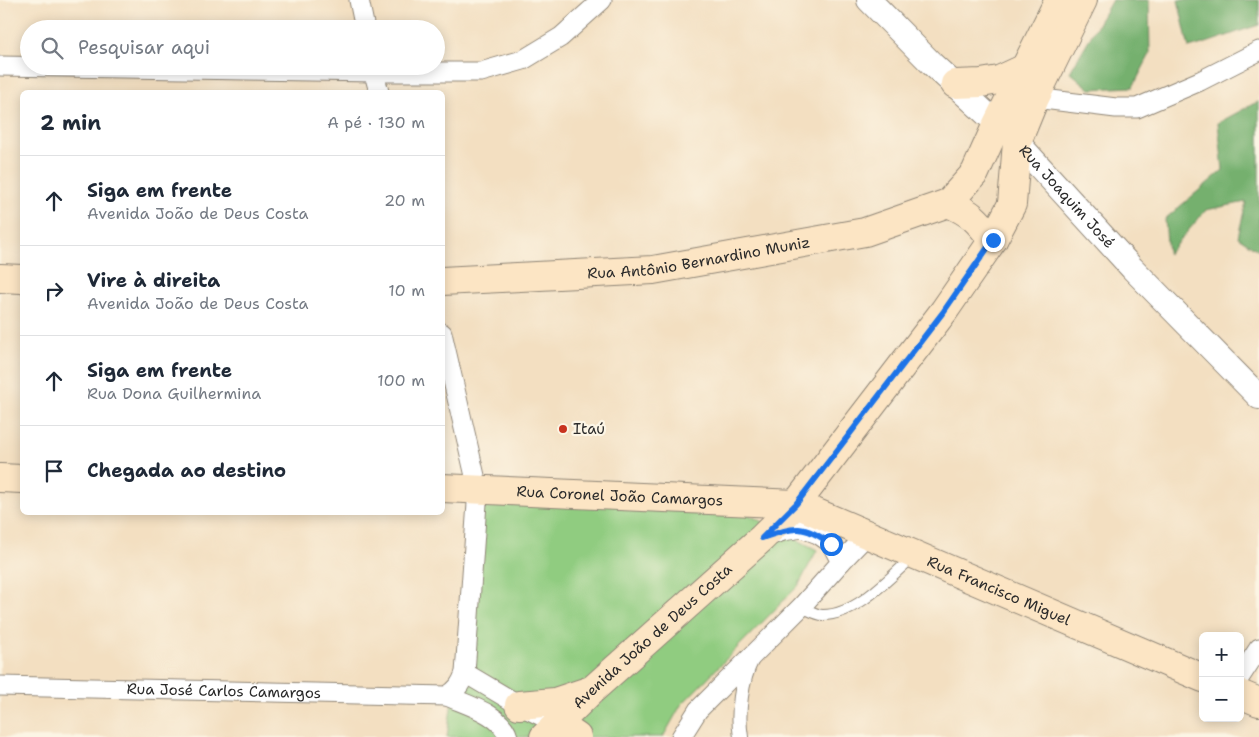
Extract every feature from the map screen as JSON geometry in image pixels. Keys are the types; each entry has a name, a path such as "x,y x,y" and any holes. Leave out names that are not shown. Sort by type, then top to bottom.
{"main road":[{"path":"993,240 968,212 948,203 975,172 1059,0"},
{"name":"Avenida João de Deus Costa","path":"559,733 592,690 762,538 796,504 944,311 993,240 1012,204 1017,142 1035,98 1083,0"},
{"path":"955,84 1000,80 1025,68"},
{"name":"Rua Antônio Bernardino Muniz","path":"445,281 653,270 866,232 948,203"},
{"path":"0,278 20,279"},
{"path":"0,478 20,478"},
{"name":"Rua Coronel João Camargos","path":"445,488 796,504"},
{"name":"Rua Francisco Miguel","path":"796,504 1201,677"},
{"path":"519,705 555,702 592,690"},
{"path":"1244,696 1259,702"}],"street":[{"path":"359,0 363,20"},
{"path":"445,71 481,72 523,60 561,36 602,0"},
{"name":"Rua Joaquim José","path":"869,0 932,64 1017,142 1132,268 1259,397"},
{"path":"1035,98 1116,108 1137,108 1200,81 1259,51"},
{"path":"0,66 20,66"},
{"path":"375,75 378,90"},
{"path":"445,346 478,489 465,673 456,691 447,696"},
{"name":"Avenida João de Deus Costa","path":"762,538 783,531 802,528 818,534 831,544 841,562"},
{"path":"681,737 698,710 801,607 867,535"},
{"path":"1244,671 1259,648"},
{"path":"741,737 738,722 746,670 754,653"},
{"path":"465,673 519,705 559,733"},
{"name":"Rua José Carlos Camargos","path":"0,686 447,696 499,721 506,730 508,737"}],"lane":[{"path":"801,607 821,615 840,613 864,600 915,555"}],"green space":[{"path":"1112,0 1149,0 1150,54 1133,87 1090,89 1070,72"},
{"path":"1178,0 1259,0 1259,25 1189,48"},
{"path":"1259,102 1259,251 1238,237 1246,202 1206,210 1168,254 1165,219 1223,170 1218,123"},
{"path":"479,504 730,505 817,550 798,586 681,705 663,737 447,737"}],"place":[{"name":"Itaú","path":"563,429"}],"route":[{"path":"831,544 818,534 802,528 783,531 762,538 796,504 944,311 993,240"}]}
